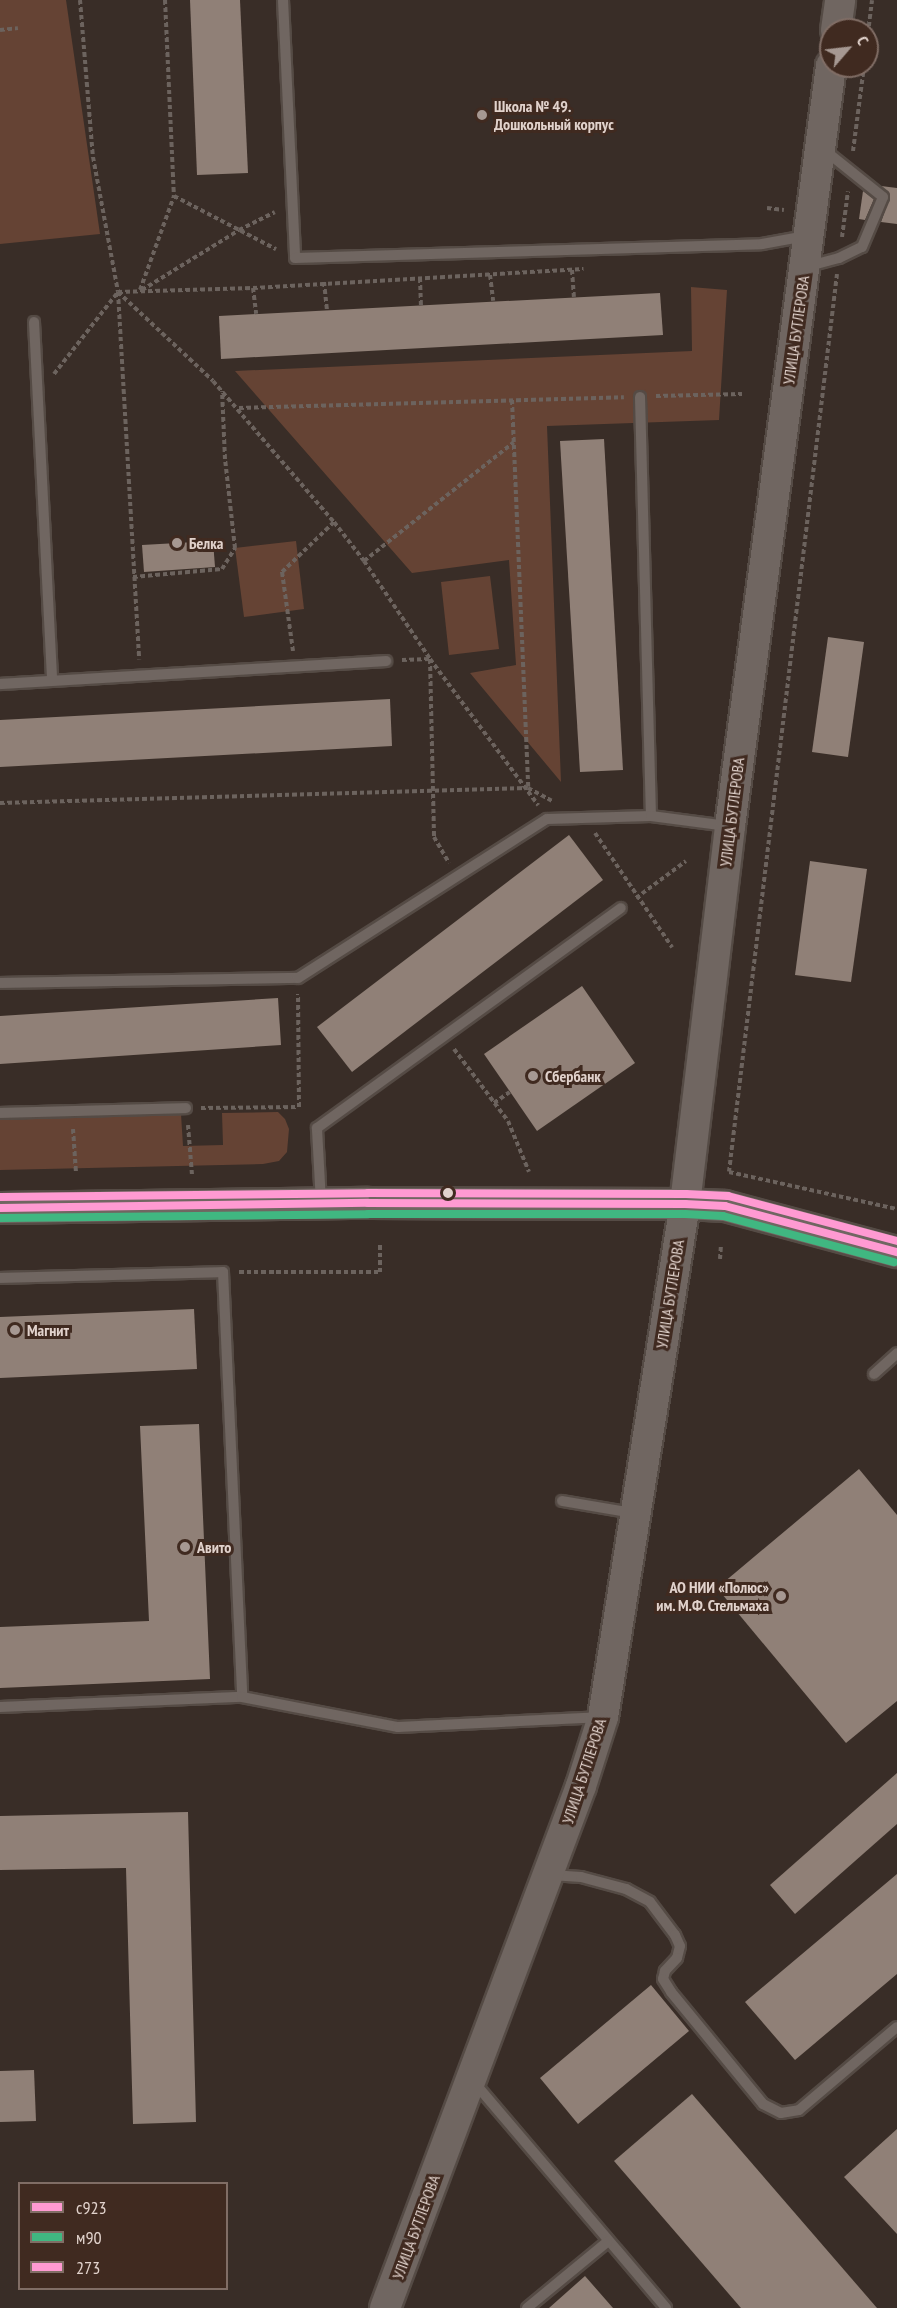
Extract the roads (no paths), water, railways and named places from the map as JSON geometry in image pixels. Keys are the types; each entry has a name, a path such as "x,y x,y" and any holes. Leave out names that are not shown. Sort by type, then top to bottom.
{"street":[{"path":"838,18 840,0"},
{"name":"УЛИЦА БУТЛЕРОВА","path":"386,2308 581,1786 603,1717 685,1204 730,826 829,78"},
{"path":"0,1208 685,1204 725,1206 897,1252"}],"lane":[{"path":"283,0 295,258 762,244 809,235"},
{"path":"805,267 839,258 862,247 883,197 820,147"},
{"path":"34,322 52,680"},
{"path":"640,397 651,816"},
{"path":"0,684 386,661"},
{"path":"0,983 298,978 546,819 651,816 730,826"},
{"path":"321,1205 317,1128 621,908"},
{"path":"0,1113 186,1108"},
{"path":"0,1278 223,1272 242,1696"},
{"path":"874,1374 897,1353"},
{"path":"562,1501 635,1513"},
{"path":"0,1707 242,1696 398,1727 603,1717"},
{"path":"548,1874 581,1877 626,1889 650,1902 675,1935 680,1946 677,1958 664,1971 663,1979 671,1992 764,2104 781,2113 799,2110 897,2027"},
{"path":"471,2079 607,2242 666,2308"},
{"path":"527,2308 607,2242"}],"place":[{"name":"Школа № 49. Дошкольный корпус","path":"482,115"},
{"name":"Белка","path":"177,543"},
{"name":"Сбербанк","path":"533,1076"},
{"name":"Магнит","path":"15,1330"},
{"name":"Авито","path":"185,1547"},
{"name":"АО НИИ «Полюс» им. М.Ф. Стельмаха","path":"781,1596"}]}
